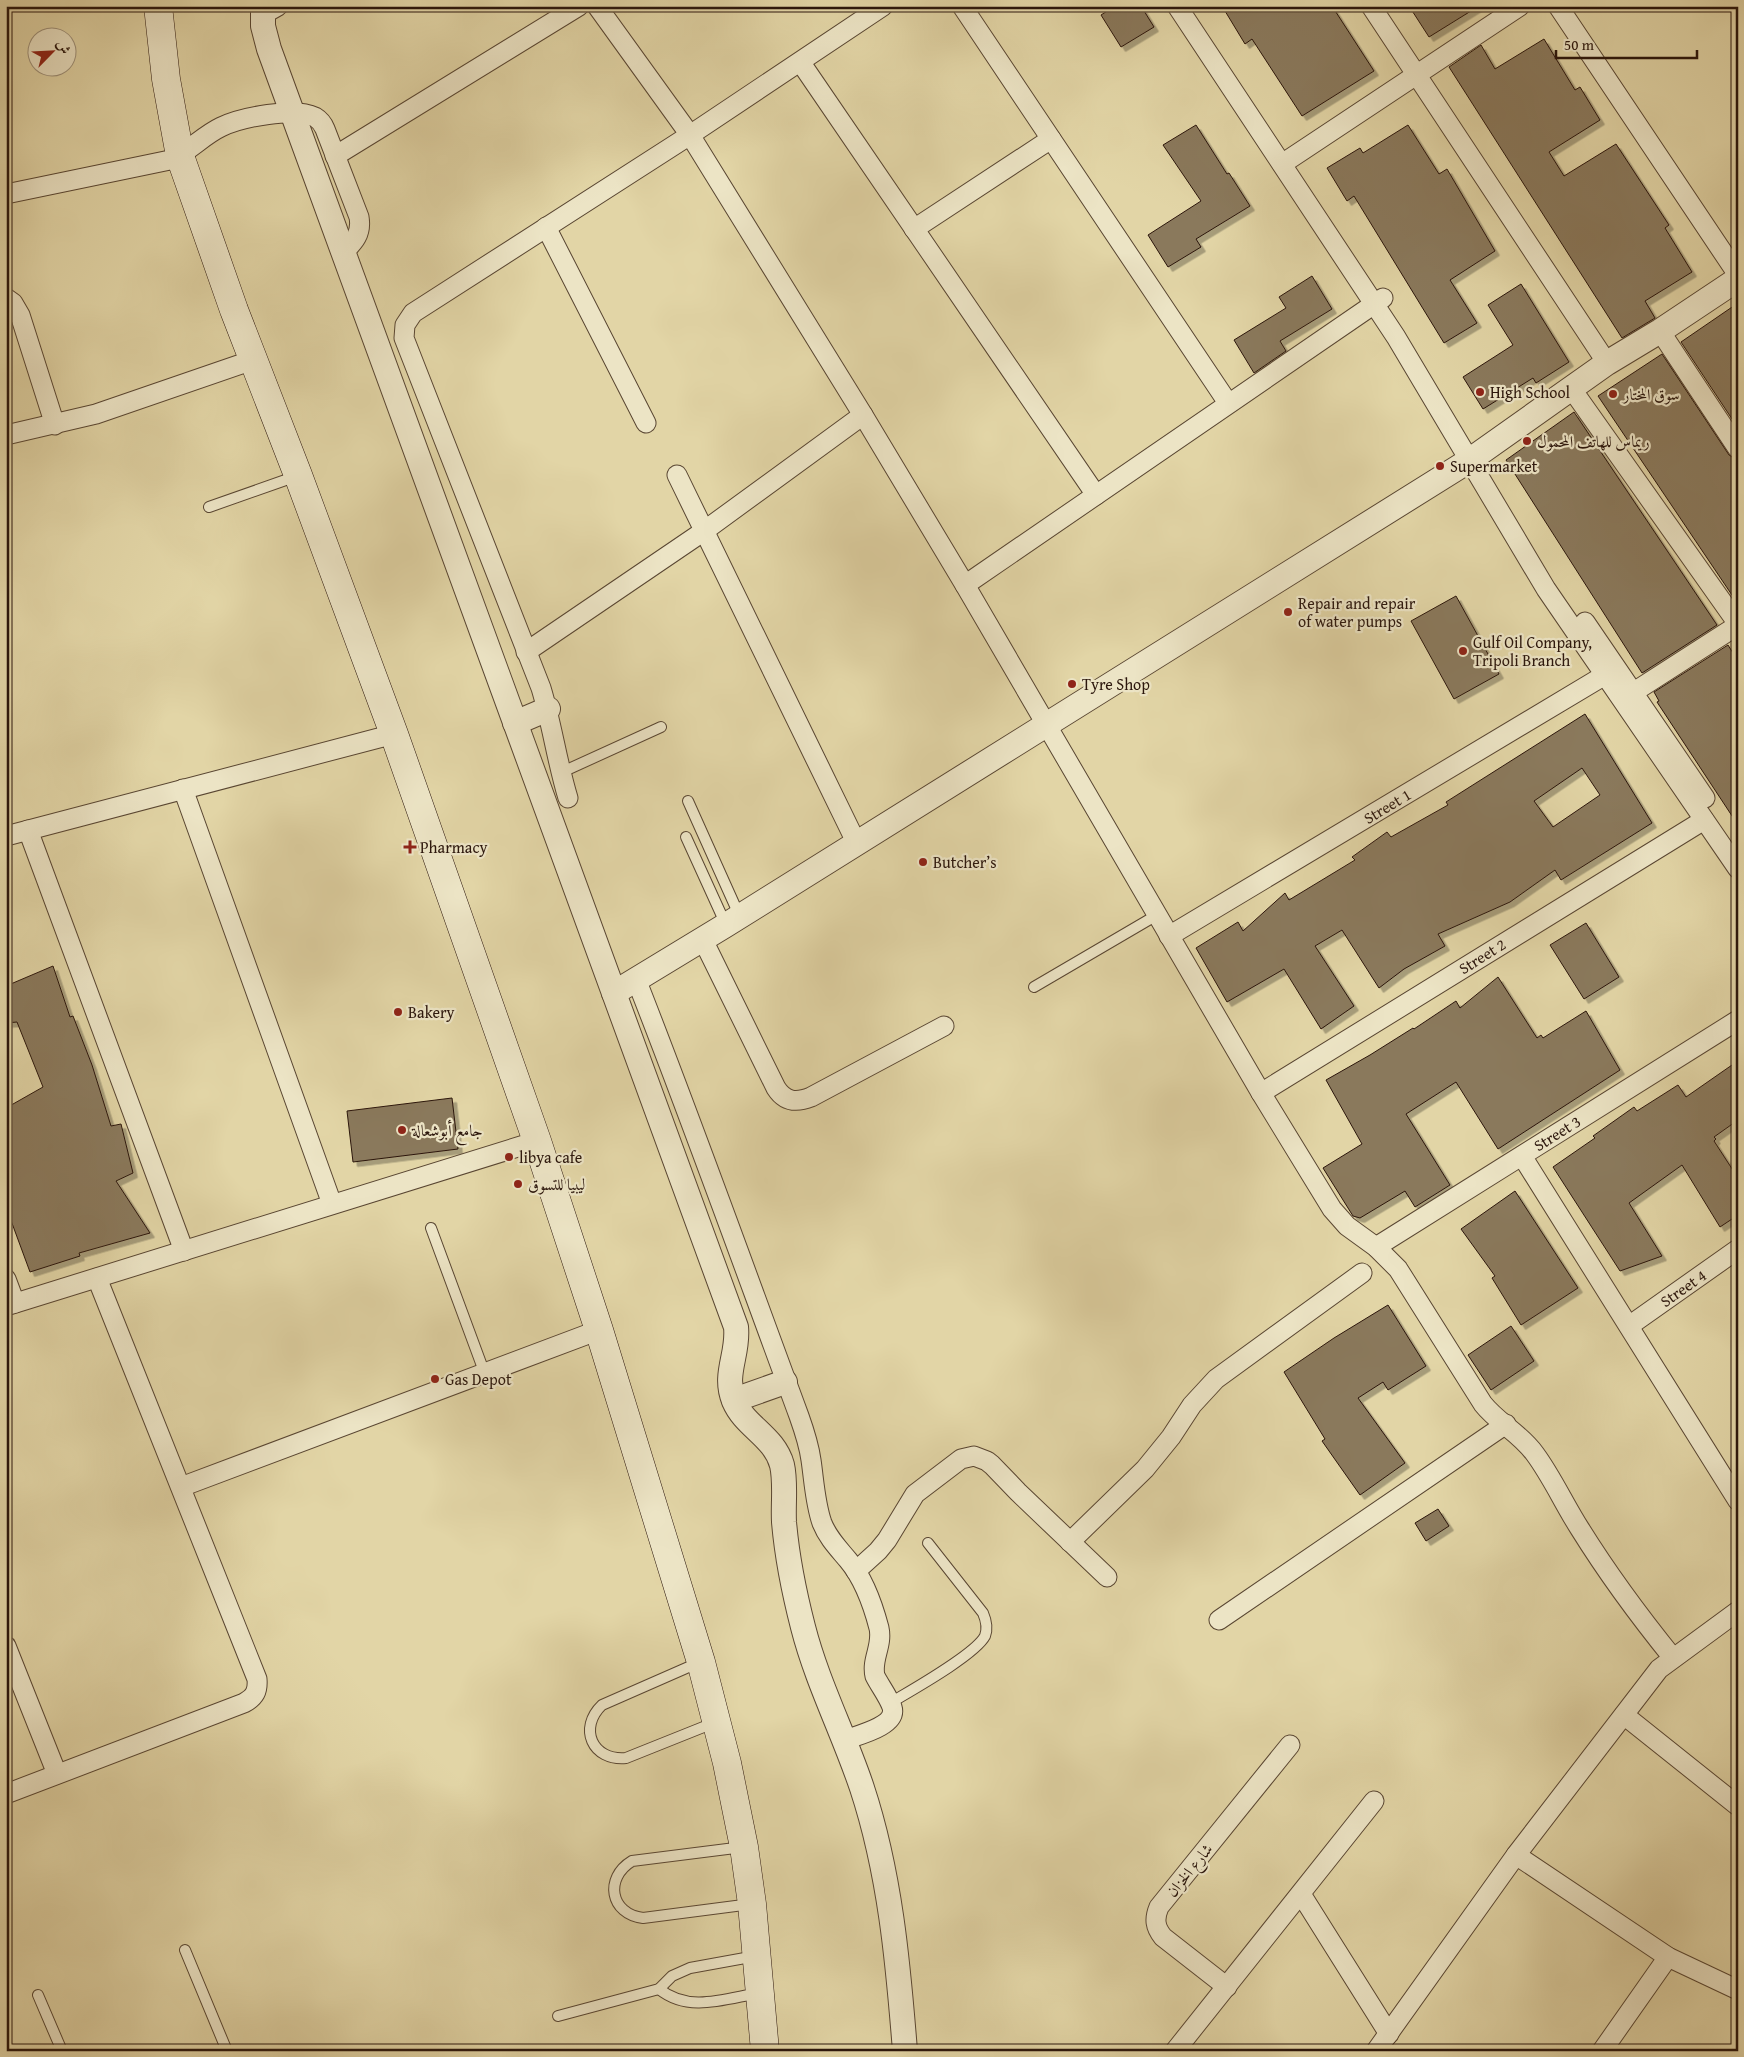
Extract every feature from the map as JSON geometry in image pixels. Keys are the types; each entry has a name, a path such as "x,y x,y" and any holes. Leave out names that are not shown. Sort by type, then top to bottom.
{"main road":[{"path":"158,6 167,88 180,156 215,260 298,475 394,734 537,1141 600,1330 701,1662 735,1797 744,1847 752,1904 765,2051"}],"street":[{"path":"335,156 557,12 579,6"},
{"path":"597,6 690,136 862,415 965,585 1261,1092 1339,1218 1355,1233 1376,1247 1398,1269 1483,1404 1491,1414 1506,1424 1536,1454 1570,1513 1617,1586 1673,1658"},
{"path":"568,798 560,773 548,709 541,688 404,338 408,318 546,227 690,136 883,6"},
{"path":"962,6 1228,403"},
{"path":"1177,6 1287,160"},
{"path":"1189,6 1379,301 1429,371 1474,457 1503,520 1546,589 1605,675 1628,696 1738,846"},
{"path":"1371,6 1607,363"},
{"path":"1287,160 1520,6"},
{"path":"1558,6 1738,274"},
{"path":"268,9 268,49 736,1327 736,1348 729,1379 734,1400 747,1420 768,1439 782,1465 786,1533 796,1599 813,1660 862,1788 883,1868 897,1950 905,2051"},
{"path":"800,63 1096,495"},
{"path":"6,194 159,163 180,156 209,134 234,122 259,117 292,114 308,115 319,120 325,129 360,224 358,236 343,253"},
{"path":"914,229 1051,139"},
{"path":"546,227 646,423"},
{"path":"614,993 703,940 1474,457 1607,363 1660,331 1738,279"},
{"path":"6,298 13,303 20,315 56,425"},
{"path":"965,585 1379,301"},
{"path":"1660,331 1738,449"},
{"path":"6,435 56,425 96,414 253,360"},
{"path":"1570,388 1738,625 1628,696"},
{"path":"526,652 704,531 862,415"},
{"path":"1474,457 1628,696 1704,820 1738,869"},
{"path":"677,475 856,844"},
{"name":"Street 1","path":"1169,936 1605,675"},
{"path":"515,723 548,709"},
{"path":"6,836 394,734"},
{"path":"183,789 332,1204"},
{"name":"Street 2","path":"1261,1092 1704,820"},
{"path":"28,830 184,1251"},
{"path":"703,940 776,1088 779,1093 790,1100 797,1101 810,1097 944,1026"},
{"path":"636,979 714,1180 806,1436 822,1523 832,1542 856,1571 868,1594 878,1627 880,1644 874,1671 890,1703 892,1717 886,1724 845,1740"},
{"name":"Street 3","path":"1376,1247 1738,1020"},
{"path":"6,1279 11,1305 537,1141"},
{"path":"1522,1156 1738,1501"},
{"name":"Street 4","path":"1629,1326 1738,1249"},
{"path":"1070,1542 1146,1469 1167,1443 1192,1405 1216,1378 1362,1273"},
{"path":"6,1794 244,1703 253,1698 258,1689 257,1679 97,1278"},
{"path":"181,1488 600,1330"},
{"path":"734,1400 785,1382"},
{"path":"1219,1620 1506,1424"},
{"path":"856,1571 878,1552 915,1494 955,1463 974,1456 987,1460 1106,1577"},
{"path":"1376,2051 1516,1855 1659,1669 1738,1611"},
{"path":"6,1646 57,1774"},
{"path":"1624,1715 1738,1806"},
{"name":"شارع الخزان","path":"1226,1987 1163,1937 1157,1928 1156,1916 1159,1907 1290,1745"},
{"path":"1175,2051 1374,1801"},
{"path":"1516,1855 1668,1957 1738,1990"},
{"path":"1301,1894 1389,2034"},
{"path":"1602,2051 1668,1957"}],"lane":[{"path":"209,507 298,475"},
{"path":"560,773 661,726"},
{"path":"688,802 733,921"},
{"path":"686,837 733,921"},
{"path":"1034,987 1157,915"},
{"path":"432,1228 485,1374"},
{"path":"890,1703 959,1659 981,1641 986,1630 987,1624 983,1613 928,1543"},
{"path":"701,1662 602,1705 591,1719 591,1736 594,1745 600,1752 617,1758 626,1758 717,1722"},
{"path":"744,1847 632,1861 619,1872 614,1887 615,1896 618,1903 629,1914 644,1918 752,1904"},
{"path":"185,1950 227,2051"},
{"path":"558,2016 659,1989 672,1976 690,1968 756,1956"},
{"path":"659,1989 672,1998 687,2003 760,1992"},
{"path":"38,1996 62,2051"}],"building":[{"path":"1115,6 1141,6 1154,27 1121,47 1101,15"},
{"path":"1222,6 1332,6 1374,71 1302,116 1252,39 1245,44"},
{"path":"1409,6 1479,6 1429,37"},
{"path":"1544,39 1575,90 1580,87 1600,120 1549,152 1564,176 1616,144 1669,225 1665,228 1692,272 1645,301 1655,318 1622,338 1449,67 1481,45 1495,69"},
{"path":"1196,125 1250,206 1196,239 1201,247 1168,267 1148,235 1201,201 1163,145"},
{"path":"1408,125 1439,174 1447,169 1495,251 1450,280 1477,323 1444,343 1354,196 1347,201 1327,168 1360,148 1363,153"},
{"path":"1312,276 1332,309 1280,341 1286,351 1254,373 1234,340 1286,308 1279,297"},
{"path":"1521,284 1569,362 1536,383 1533,378 1483,409 1463,377 1513,345 1488,305"},
{"path":"1738,303 1738,428 1681,342"},
{"path":"1662,354 1729,455 1738,460 1738,604 1598,396"},
{"path":"1574,412 1717,625 1642,673 1506,460"},
{"path":"1456,596 1499,674 1454,699 1411,621"},
{"path":"1728,645 1738,661 1738,825 1657,702 1659,701 1654,692"},
{"path":"1585,714 1652,823 1561,880 1555,870 1510,902 1438,934 1445,946 1404,969 1379,988 1342,930 1315,946 1354,1006 1321,1029 1284,969 1227,1002 1196,948 1238,922 1243,931 1285,893 1289,900 1355,860 1352,857 1387,832 1391,837 1448,805 1446,802","holes":["1582,768 1600,795 1553,827 1534,801"]},
{"path":"1586,923 1619,977 1584,999 1550,945"},
{"path":"53,966 70,1017 73,1016 92,1065 111,1126 121,1124 133,1173 116,1181 150,1233 79,1253 80,1256 30,1272 6,1207 6,1108 43,1087 17,1022 6,1023 6,986"},
{"path":"1498,977 1537,1038 1541,1035 1543,1038 1586,1011 1620,1070 1498,1149 1456,1082 1406,1114 1450,1185 1415,1207 1405,1191 1360,1218 1353,1216 1323,1168 1362,1144 1326,1080 1414,1029 1456,1001 1460,1008"},
{"path":"1732,1065 1738,1073 1738,1120 1714,1137 1716,1139 1714,1141 1738,1178 1738,1215 1720,1227 1682,1165 1629,1203 1662,1256 1620,1271 1553,1167 1595,1138 1593,1136 1634,1107 1637,1111 1678,1085 1686,1097"},
{"name":"جامع أبوشعالة","path":"452,1098 458,1149 353,1162 347,1111"},
{"path":"1515,1191 1578,1288 1521,1325 1492,1278 1495,1276 1461,1229"},
{"path":"1388,1305 1426,1366 1388,1390 1383,1382 1358,1398 1405,1463 1360,1495 1322,1441 1325,1439 1284,1372 1334,1338"},
{"path":"1511,1326 1534,1361 1491,1390 1468,1355"},
{"path":"1438,1509 1449,1526 1426,1541 1415,1523"}],"place":[{"name":"High School","path":"1480,392"},
{"name":"سوق المختار","path":"1613,394"},
{"name":"ريماس للهاتف المحمول","path":"1527,441"},
{"name":"Supermarket","path":"1440,466"},
{"name":"Repair and repair of water pumps","path":"1288,612"},
{"name":"Gulf Oil Company, Tripoli Branch","path":"1463,651"},
{"name":"Tyre Shop","path":"1072,684"},
{"name":"Pharmacy","path":"410,847"},
{"name":"Butcher’s","path":"923,862"},
{"name":"Bakery","path":"398,1012"},
{"name":"جامع أبوشعالة","path":"402,1130"},
{"name":"libya cafe","path":"509,1157"},
{"name":"ليبيا للتسوق","path":"518,1184"},
{"name":"Gas Depot","path":"435,1379"}]}
